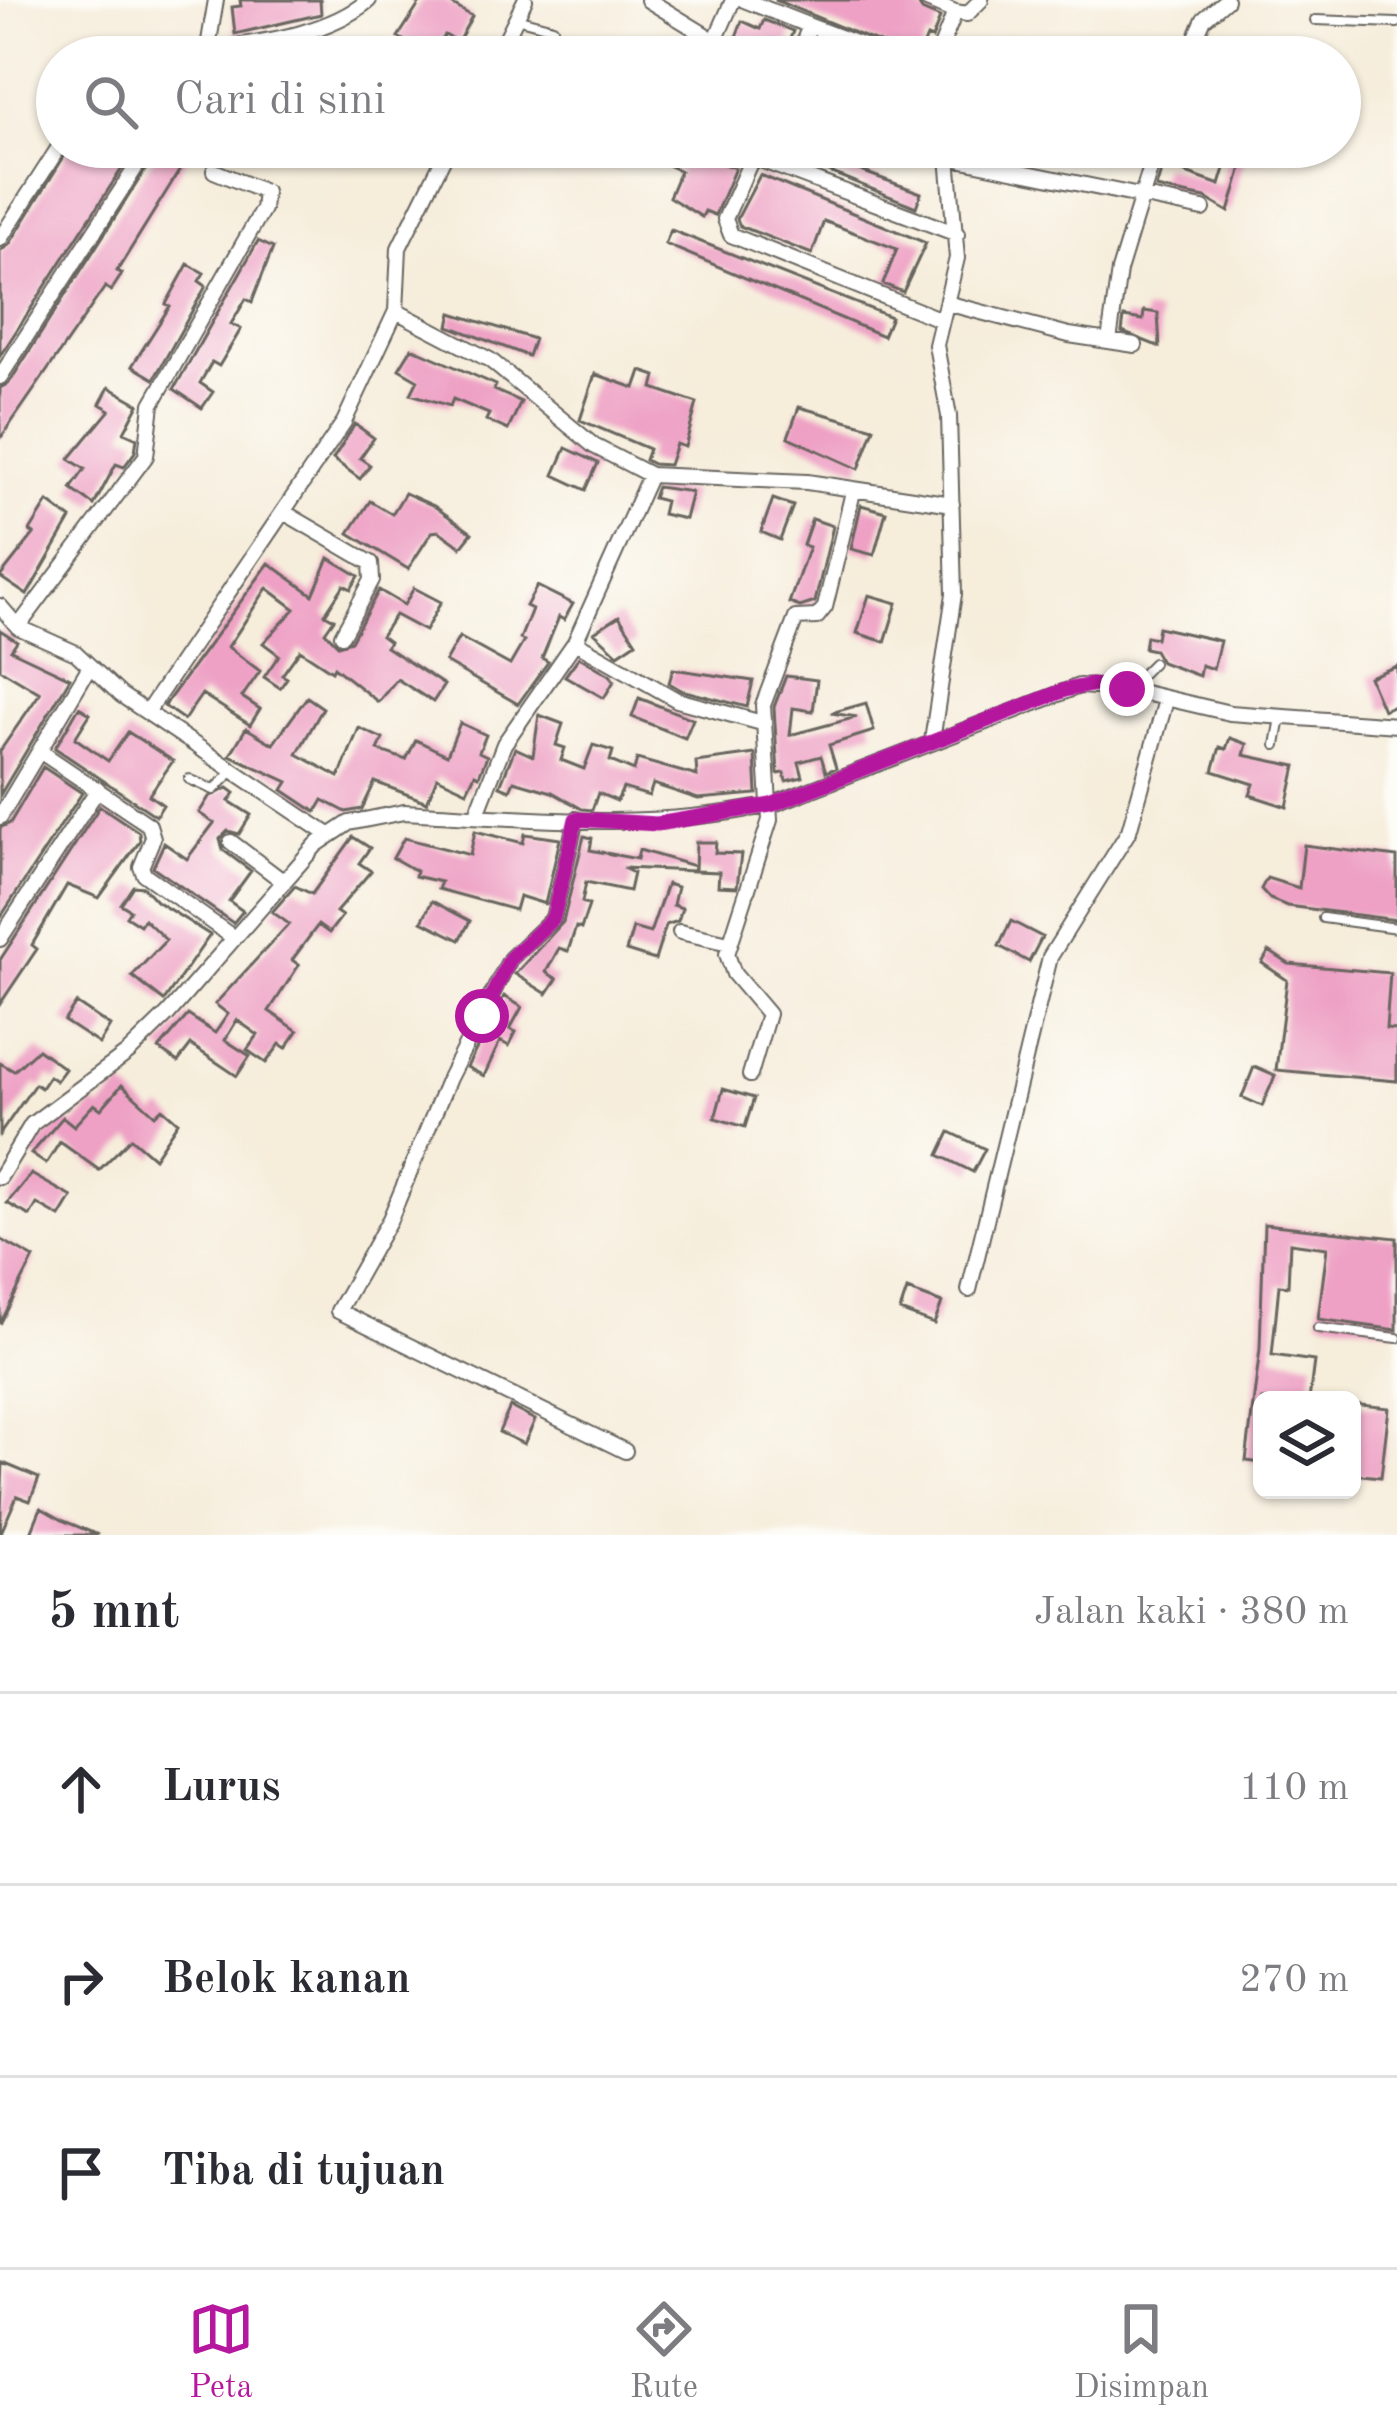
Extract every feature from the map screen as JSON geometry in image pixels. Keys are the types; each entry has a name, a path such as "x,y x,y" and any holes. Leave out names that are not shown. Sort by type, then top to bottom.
{"street":[{"path":"210,36 216,0"},
{"path":"284,36 349,15 369,0"},
{"path":"506,36 524,0"},
{"path":"648,0 708,36"},
{"path":"717,36 733,0"},
{"path":"744,0 836,36"},
{"path":"927,0 967,14 980,0"},
{"path":"1197,36 1204,20 1226,0"},
{"path":"945,36 955,12"},
{"path":"806,36 810,26"},
{"path":"0,238 45,168"},
{"path":"0,376 135,168"},
{"path":"147,712 287,514 344,422 395,311 399,248 438,168"},
{"path":"748,168 725,219 731,235 939,319"},
{"path":"794,168 957,234"},
{"path":"932,741 954,594 939,319 950,304 957,234 945,168"},
{"path":"1014,168 1140,199 1203,208"},
{"path":"1109,341 1119,271 1150,168"},
{"path":"18,627 146,456 152,404 263,208 265,192 214,171"},
{"path":"950,304 1135,345"},
{"path":"395,311 490,360 594,446 650,475 807,482 952,504"},
{"path":"476,816 504,744 575,642 650,475"},
{"path":"750,1075 768,1014 728,964 729,943 771,805 762,723 770,681 794,622 800,616 817,617 825,607 853,492"},
{"path":"287,514 370,563 371,580 342,635"},
{"path":"0,606 18,627 63,645 147,712 329,835"},
{"path":"575,642 676,700 762,723"},
{"path":"0,817 90,666"},
{"path":"0,1177 32,1124 129,1052 329,835 383,814 657,824 771,805 1079,686 1127,689 1281,718 1397,725"},
{"path":"969,1290 1050,957 1129,831 1166,700"},
{"path":"41,752 153,832 141,867 148,878 234,938"},
{"path":"0,939 98,789"},
{"path":"576,819 553,918 510,959 449,1078 390,1219 338,1311 625,1451"},
{"path":"231,842 284,882"},
{"path":"680,932 729,943"}],"lane":[{"path":"515,17 553,28"},
{"path":"1315,20 1397,23"},
{"path":"1127,689 1153,662"},
{"path":"1276,745 1281,718"},
{"path":"190,779 214,790 233,770"},
{"path":"1323,918 1397,928"},
{"path":"1318,1328 1397,1338"}],"building":[{"path":"240,0 320,0 321,14 235,34 232,7 241,6"},
{"path":"422,0 444,0 472,16 461,36 399,36"},
{"path":"775,0 916,0 922,10 940,18 933,36 862,36"},
{"path":"764,20 793,31 791,36 736,36 742,21 760,29"},
{"path":"57,168 122,168 0,356 0,251 9,245"},
{"path":"147,168 181,168 117,271 122,274 111,291 105,287 0,439 0,388 9,383"},
{"path":"674,168 735,168 715,215 705,211 702,217 669,197 680,171"},
{"path":"820,168 853,168 921,193 916,207"},
{"path":"1162,168 1220,185 1225,168 1242,168 1229,212 1205,198 1156,188"},
{"path":"760,175 926,243 903,292 883,284 897,249 824,221 812,254 740,226 737,219"},
{"path":"671,230 891,317 883,336 665,244"},
{"path":"258,241 273,248 252,302 246,299 231,324 241,329 219,366 212,362 200,383 213,392 202,408 174,389"},
{"path":"188,264 204,273 199,281 206,286 154,379 132,366 170,306 166,304"},
{"path":"1144,311 1158,313 1160,347 1122,332 1124,317 1143,320"},
{"path":"452,313 534,339 528,356 449,326"},
{"path":"412,348 496,385 494,390 521,402 508,430 486,420 489,414 453,399 450,406 411,394 418,380 399,369"},
{"path":"641,371 656,376 653,388 697,403 685,447 676,444 669,465 645,460 649,449 580,420 595,374 635,388"},
{"path":"109,387 139,404 124,432 137,438 135,452 124,467 116,464 94,505 71,489 85,469 69,459 110,410 100,404"},
{"path":"799,407 874,428 859,469 788,437"},
{"path":"355,424 374,438 360,458 370,465 360,479 333,459"},
{"path":"566,448 598,463 586,490 554,475"},
{"path":"657,487 692,492 685,519 662,514 665,501 653,498"},
{"path":"405,493 434,506 472,533 461,547 439,531 432,532 408,569 349,533 370,501 392,514"},
{"path":"773,499 793,506 780,540 761,532"},
{"path":"48,502 71,519 27,595 0,577 34,534 30,531"},
{"path":"861,505 886,512 874,555 851,549"},
{"path":"812,519 833,526 815,602 800,607 789,603 809,547 803,545"},
{"path":"329,558 359,576 351,589 344,585 325,614 334,619 325,632 338,645 351,641 379,590 404,605 414,588 441,602 425,631 395,615 381,636 389,642 386,647 444,685 433,702 397,679 378,702 334,667 332,671 300,650 282,675 287,678 280,688 264,677 279,655 263,643 295,609 267,588 228,647 260,671 242,697 260,709 250,725 202,694 184,720 164,706 269,563 313,595"},
{"path":"537,586 573,604 564,620 559,617 542,658 548,662 518,704 445,662 459,637 510,665 524,641 520,639 532,609 526,606"},
{"path":"869,595 897,603 885,642 857,633"},
{"path":"619,616 636,642 618,654 594,632"},
{"path":"1158,627 1220,641 1213,669 1201,665 1199,676 1161,662 1154,650 1144,648 1146,636 1156,638"},
{"path":"0,630 17,641 11,650 70,678 0,795 0,751 40,693 0,669"},
{"path":"579,657 614,681 604,698 565,676"},
{"path":"1397,666 1397,704 1383,710 1369,677"},
{"path":"673,669 753,681 747,707 681,690 669,683"},
{"path":"786,676 817,680 813,711 793,708 790,735 857,717 831,713 866,703 874,731 829,745 836,768 826,772 821,756 799,762 803,777 786,781 784,773 778,774 774,707"},
{"path":"307,697 323,708 297,754 339,777 359,728 383,739 378,750 406,760 416,740 447,755 460,723 486,735 479,752 487,756 467,791 437,777 427,802 375,782 362,809 346,812 323,800 316,812 283,790 288,782 230,755 246,728 273,744"},
{"path":"639,698 693,719 685,738 632,717"},
{"path":"79,707 90,714 75,738 108,761 128,732 173,761 149,795 163,805 156,816 55,748"},
{"path":"539,715 563,724 556,745 565,748 561,760 584,769 593,745 613,751 610,761 634,771 637,759 697,776 696,762 755,754 757,794 698,799 653,784 649,796 623,788 617,801 598,793 592,810 514,781 510,790 500,786 515,748 533,756"},
{"path":"1230,738 1247,744 1244,755 1296,766 1287,807 1250,795 1254,784 1213,771 1220,747 1226,749"},
{"path":"43,767 82,793 0,918 0,828 10,823"},
{"path":"228,788 235,793 229,801 251,815 239,834 228,831 220,839 223,850 251,871 229,901 243,911 233,923 153,867 164,843 187,859 214,823 199,813 209,797"},
{"path":"100,806 139,832 140,841 99,898 67,885 32,945 37,949 0,1004 0,960"},
{"path":"475,831 523,843 525,834 560,839 545,904 519,896 515,910 438,889 441,882 415,876 416,871 393,858 404,838 470,855"},
{"path":"584,836 592,838 590,850 637,859 639,850 694,866 693,871 623,868 633,873 629,891 586,882 582,902 589,905 581,929 576,927 568,951 559,948 546,972 557,979 547,994 515,974 563,922"},
{"path":"353,837 370,848 359,863 371,871 336,912 342,916 329,933 318,925 292,960 299,965 269,1011 298,1031 286,1048 280,1044 266,1063 247,1050 258,1035 237,1020 225,1040 250,1056 237,1076 191,1045 178,1062 159,1049 188,1015 215,1033 228,1014 215,1004 289,924 272,912 295,886 312,894"},
{"path":"696,842 716,842 715,853 741,854 737,887 718,886 719,872 695,871"},
{"path":"1304,845 1397,857 1397,920 1287,906 1270,899 1261,889 1267,878 1299,888"},
{"path":"667,884 677,887 673,905 682,908 678,921 666,925 655,960 626,951 633,928 650,933"},
{"path":"133,886 143,887 156,901 210,935 164,1001 132,976 166,940 144,919 140,925 126,916 130,910 121,904"},
{"path":"432,901 470,921 460,940 422,921"},
{"path":"1011,921 1042,937 1029,962 999,946"},
{"path":"1269,951 1289,964 1390,973 1386,1029 1397,1030 1397,1081 1276,1070 1287,980 1262,963"},
{"path":"504,996 522,1007 510,1029 516,1032 509,1046 500,1041 484,1076 467,1067"},
{"path":"76,1003 110,1026 99,1044 64,1021"},
{"path":"38,1049 65,1069 56,1081 49,1076 41,1088 35,1084 0,1134 0,1063 14,1071"},
{"path":"1254,1067 1275,1076 1262,1106 1242,1097"},
{"path":"122,1085 155,1115 162,1108 178,1122 154,1158 131,1138 99,1170 60,1142 46,1164 31,1154 63,1117 74,1126 94,1104 101,1109"},
{"path":"723,1089 754,1098 745,1127 715,1118"},
{"path":"950,1132 985,1149 973,1172 939,1155"},
{"path":"31,1174 72,1197 60,1217 37,1204 30,1216 7,1203"},
{"path":"1264,1224 1397,1238 1397,1330 1318,1319 1327,1248 1290,1243 1288,1286 1279,1285 1272,1355 1314,1361 1310,1391 1255,1391"},
{"path":"0,1239 34,1258 0,1324"},
{"path":"907,1290 942,1303 934,1324 900,1311"},
{"path":"1253,1405 1253,1462 1246,1461"},
{"path":"1361,1405 1389,1408 1381,1477 1361,1475"},
{"path":"510,1407 535,1420 524,1444 499,1432"},
{"path":"3,1463 39,1478 30,1501 17,1496 0,1535"},
{"path":"41,1508 64,1521 98,1535 30,1535"}],"route":[{"path":"482,1016 510,959 535,930 553,918 576,819 657,824 771,805 1065,690 1091,685 1127,689"}]}
